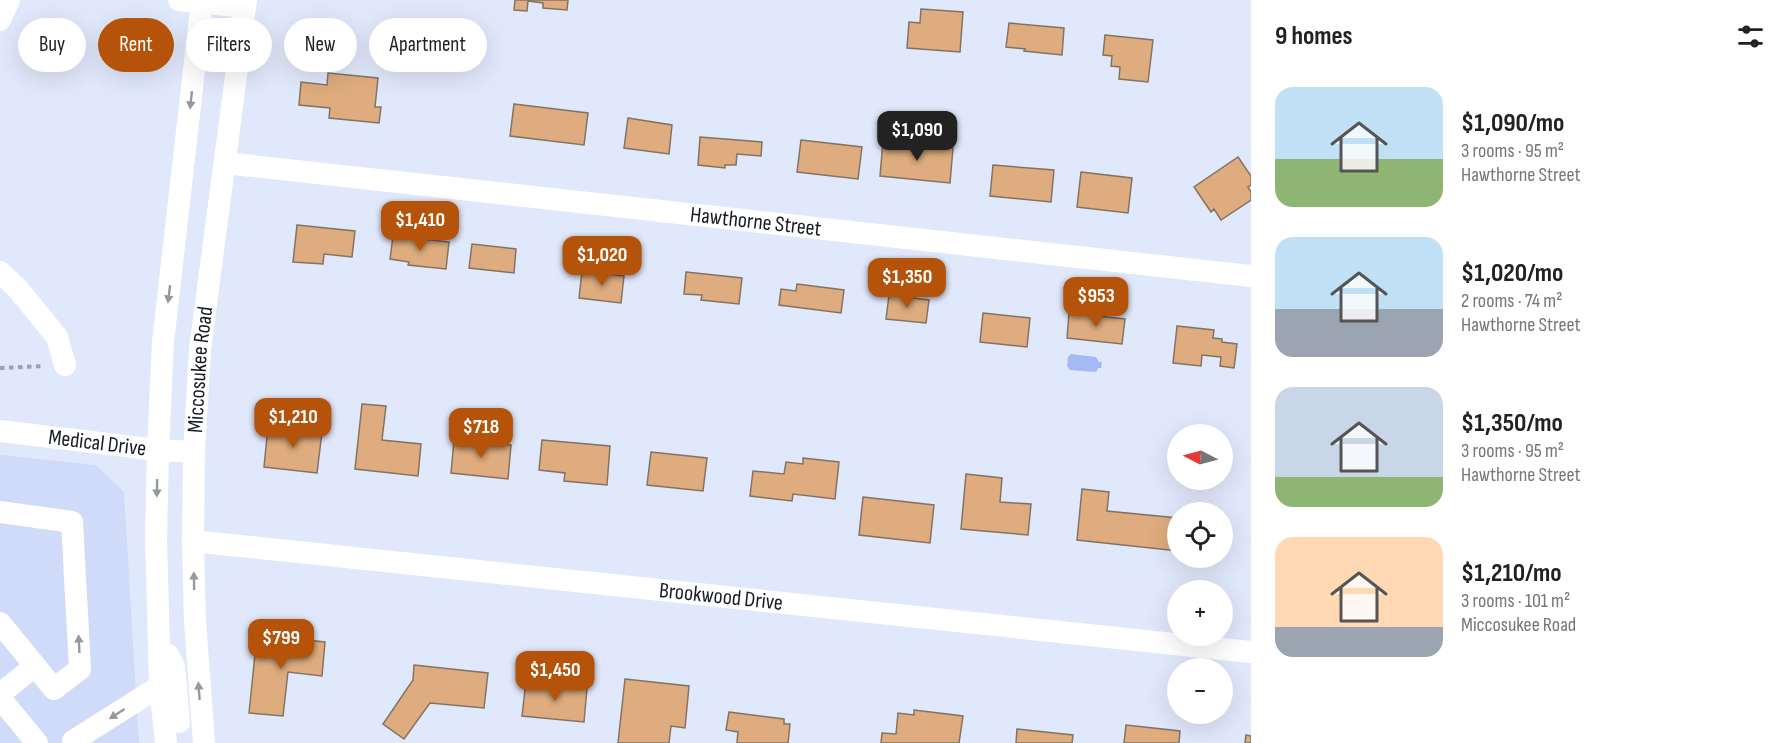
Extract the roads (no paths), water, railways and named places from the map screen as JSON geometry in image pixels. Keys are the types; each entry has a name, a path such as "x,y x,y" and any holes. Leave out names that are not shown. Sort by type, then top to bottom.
{"street":[{"path":"0,20 9,0"},
{"path":"179,0 246,3"},
{"name":"Miccosukee Road","path":"166,743 160,686 156,538 158,450 164,342 201,1"},
{"name":"Miccosukee Road","path":"204,743 195,631 194,452 200,349 246,3"},
{"name":"Hawthorne Street","path":"225,163 1251,276"},
{"path":"0,272 18,289 57,337 65,365"},
{"name":"Medical Drive","path":"0,431 158,450 194,452"},
{"path":"0,512 72,522 80,669 54,690 0,623"},
{"name":"Brookwood Drive","path":"193,541 1251,652"},
{"path":"159,638 174,666 181,743"},
{"path":"0,675 30,660"},
{"path":"30,660 0,696 37,743"},
{"path":"73,742 160,686"}],"water":[{"path":"1071,354 1096,357 1099,362 1102,362 1101,368 1095,372 1070,370 1067,366 1068,357"}]}
